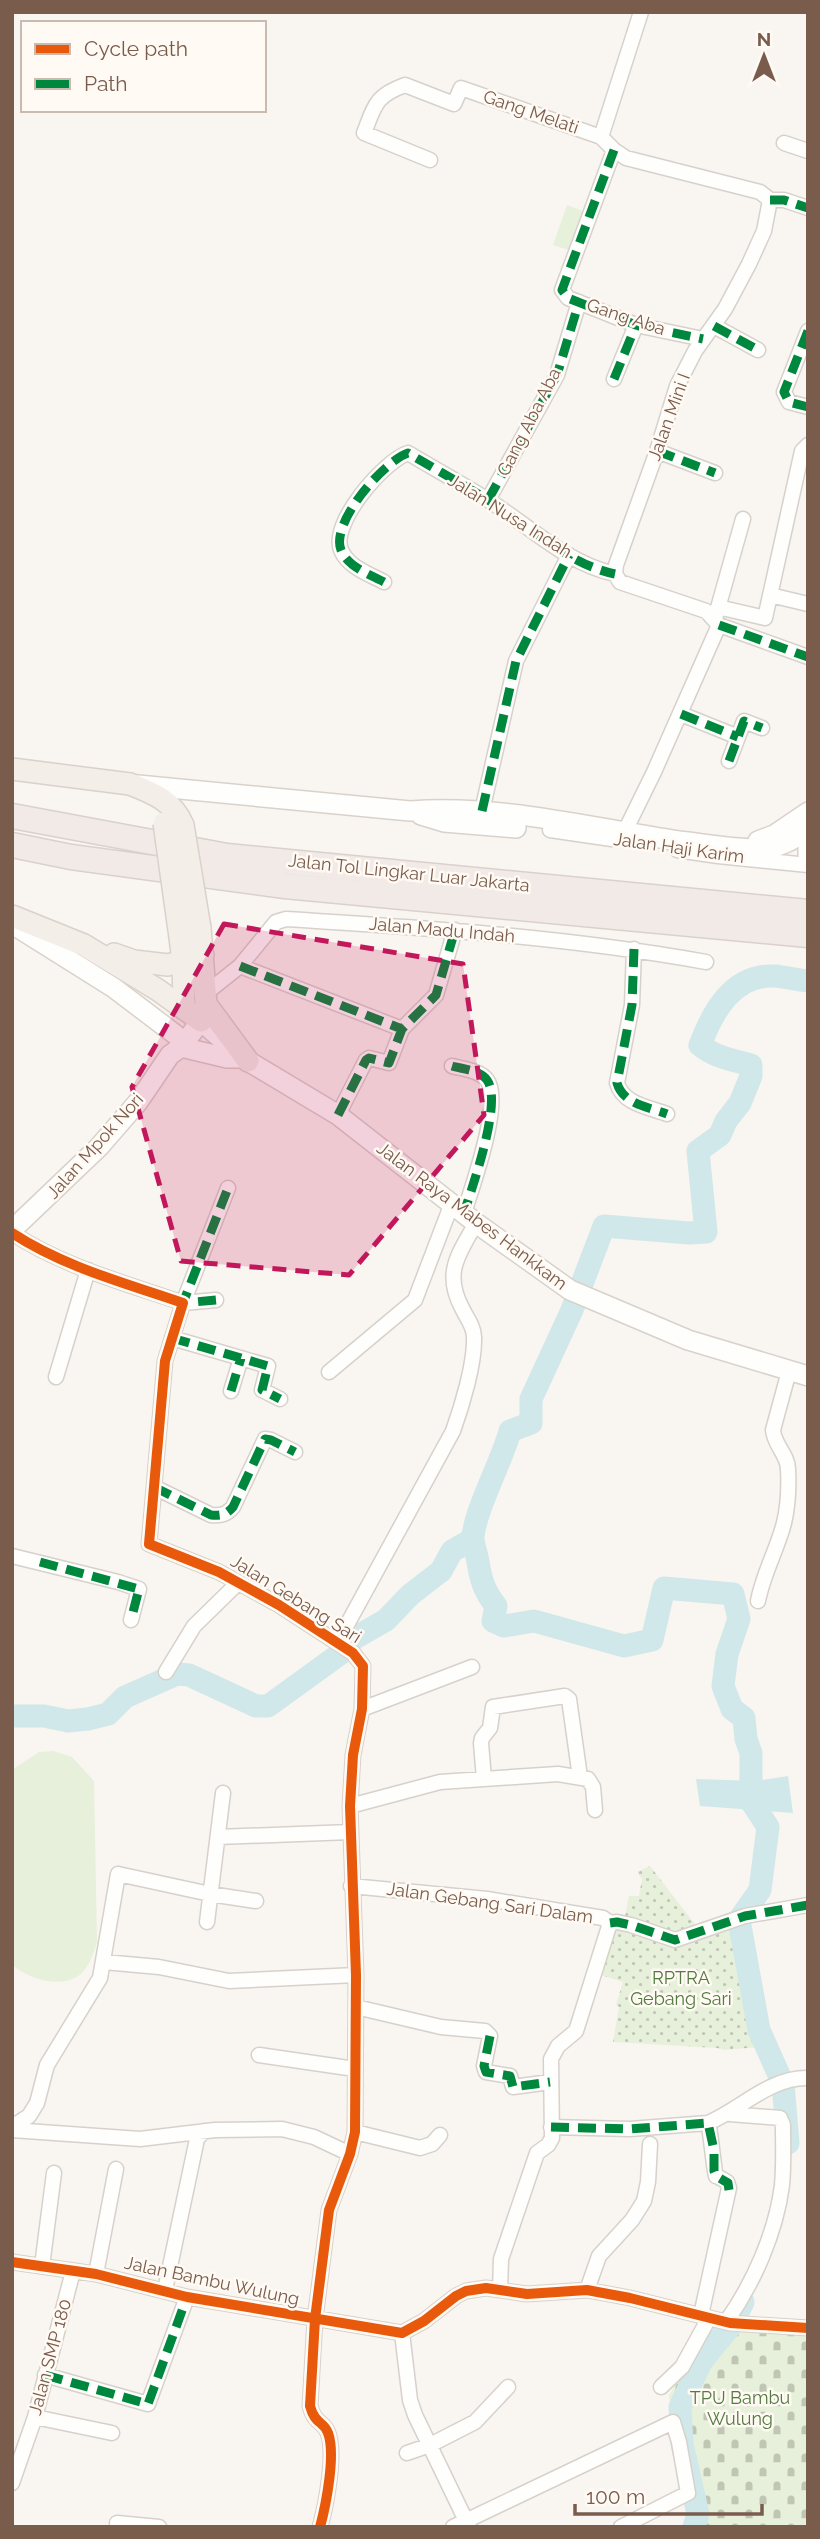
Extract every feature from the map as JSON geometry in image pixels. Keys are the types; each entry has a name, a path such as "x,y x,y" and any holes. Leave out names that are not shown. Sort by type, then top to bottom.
{"highway":[{"name":"Jalan Tol Lingkar Luar Jakarta","path":"14,816 228,856 808,912"},
{"name":"Jalan Tol Lingkar Luar Jakarta","path":"12,845 71,857 285,886 808,935"},
{"path":"12,862 47,862 71,857"}],"main road":[{"path":"12,769 130,784 410,811 444,822 492,817 599,828 690,842 734,852 788,842 808,830"},
{"path":"130,784 147,790 173,818 199,1007"},
{"path":"173,818 201,796 227,793"},
{"path":"734,852 774,835 808,813"},
{"path":"492,817 550,830 599,828"},
{"path":"808,849 808,856"},
{"path":"12,916 135,961 168,965 193,958"},
{"path":"12,924 114,988 176,1045 227,1058 246,1059"},
{"path":"84,944 158,989 199,1007 246,1059"},
{"name":"Jalan Mpok Nori","path":"12,1232 99,1147 138,1102 199,1007"},
{"name":"Jalan Raya Mabes Hankkam","path":"246,1059 338,1115 464,1213 577,1293 688,1340 798,1374"}],"street":[{"path":"641,12 601,137 614,150 634,161 760,192 771,200 783,200 808,208"},
{"name":"Gang Melati","path":"430,160 364,133 376,103 385,92 405,85 454,104 461,88 601,137"},
{"path":"784,143 808,151"},
{"name":"Gang Aba","path":"614,150 563,293 636,325 704,339"},
{"name":"Jalan Mini I","path":"615,574 677,386 714,326 758,245 767,223 771,200"},
{"name":"Gang Aba Aba","path":"488,500 557,375 579,302"},
{"path":"614,379 636,325"},
{"path":"714,326 758,350"},
{"path":"807,335 783,393 789,402 808,407"},
{"path":"717,617 765,618 802,451 808,445"},
{"path":"657,451 715,473"},
{"name":"Jalan Nusa Indah","path":"384,582 349,562 341,552 339,535 349,512 386,466 408,453 488,500 569,555 615,574"},
{"path":"624,833 681,714 717,617 743,519"},
{"path":"492,817 516,661 569,555"},
{"path":"615,574 620,582 706,611 808,657"},
{"path":"770,596 808,604"},
{"path":"681,714 738,737"},
{"path":"729,761 745,720 762,728"},
{"name":"Jalan Haji Karim","path":"550,830 734,852 808,865"},
{"name":"Jalan Madu Indah","path":"199,1007 240,966 276,922 286,919 456,930 634,949 706,962"},
{"path":"338,1115 366,1060 369,1058 389,1063 402,1028 436,995 456,930"},
{"path":"634,949 632,1006 617,1083 626,1099 667,1114"},
{"path":"240,966 402,1028"},
{"path":"337,1643 446,1443 463,1404 475,1338 472,1326 459,1303 452,1269 464,1213 485,1148 491,1091 486,1078 481,1074 452,1066"},
{"path":"133,1546 149,1544 165,1360 183,1303 228,1188"},
{"path":"329,1372 415,1300 464,1213"},
{"path":"12,1232 41,1250 88,1270 183,1303 216,1300"},
{"path":"57,1377 88,1270"},
{"path":"172,1338 269,1366 262,1390 280,1399"},
{"path":"231,1391 241,1358"},
{"path":"758,1601 762,1580 784,1523 787,1501 788,1464 773,1438 773,1430 798,1374"},
{"path":"154,1487 211,1516 219,1516 228,1513 233,1507 265,1439 295,1452"},
{"name":"Jalan Gebang Sari","path":"149,1544 198,1562 279,1605 353,1653 363,1666 362,1709 353,1755 350,1806 356,1975 355,2132 350,2154 329,2210 315,2319 310,2406 313,2418 329,2434 328,2484 320,2527"},
{"path":"12,1556 139,1589 131,1620"},
{"path":"166,1672 194,1626 238,1583"},
{"path":"362,1709 472,1667"},
{"path":"484,1779 481,1743 490,1728 494,1707 565,1696 569,1699 580,1777"},
{"path":"350,1806 440,1782 558,1774 588,1779 593,1787 595,1810"},
{"path":"207,1922 223,1793"},
{"path":"218,1837 350,1832"},
{"path":"12,2128 29,2116 37,2103 47,2066 96,1986 104,1962 118,1874 256,1901"},
{"name":"Jalan Gebang Sari Dalam","path":"351,1886 487,1899 603,1918 610,1923 576,2031 554,2052 550,2082 552,2138 548,2145 537,2153 501,2259 500,2290"},
{"path":"610,1923 617,1922 676,1940 738,1918 808,1905"},
{"path":"104,1962 159,1966 229,1981 356,1975"},
{"path":"356,2007 441,2028 485,2031 489,2036 484,2066 486,2073 510,2076 513,2087 550,2082"},
{"path":"259,2056 355,2069"},
{"path":"551,2127 630,2129 708,2123 730,2114 771,2086 808,2078"},
{"path":"730,2114 780,2118 783,2124 782,2184 776,2213 733,2323"},
{"path":"661,2387 682,2367 705,2316 729,2188 728,2183 716,2176 708,2123"},
{"path":"12,2128 140,2139 204,2131 293,2130 350,2154"},
{"path":"165,2290 197,2140 204,2131"},
{"path":"355,2132 420,2148 432,2144 440,2135"},
{"path":"587,2290 599,2256 632,2220 644,2202 649,2182 650,2144"},
{"path":"96,2274 116,2169"},
{"path":"41,2266 54,2174"},
{"name":"Jalan Bambu Wulung","path":"12,2262 96,2274 187,2297 402,2333"},
{"name":"Jalan SMP 180","path":"12,2483 35,2417 73,2271"},
{"path":"621,2527 688,2493 673,2421 462,2525 410,2400 402,2333 467,2291 486,2288 527,2294 587,2290 733,2323 808,2328"},
{"path":"46,2375 142,2404 149,2403 187,2297"},
{"path":"407,2453 430,2445 475,2421 508,2387"},
{"path":"35,2417 113,2433"},
{"path":"117,2522 159,2527"}],"highlighted area":[{"path":"224,924 463,964 484,1115 349,1275 181,1261 132,1087"}],"green space":[{"path":"567,205 591,214 578,253 553,245"},
{"path":"53,1751 72,1757 94,1781 97,1942 90,1962 83,1972 75,1978 57,1982 28,1975 12,1965 12,1770 39,1752"},
{"name":"RPTRA Gebang Sari","path":"650,1866 704,1936 736,1924 758,2047 725,2050 613,2042 619,2007 616,2005 623,1982 598,1974 614,1925 624,1921 629,1896 639,1896 642,1879 637,1872"},
{"name":"TPU Bambu Wulung","path":"710,2324 808,2336 808,2527 705,2527 678,2455 669,2396"}],"water":[{"path":"788,1776 793,1813 700,1806 696,1779 756,1781"}],"waterway":[{"path":"788,2143 783,2084 759,2030 739,1920 760,1890 768,1827 751,1801 751,1753 746,1739 744,1718 732,1709 723,1686 727,1654 739,1619 733,1594 664,1588 652,1640 624,1646 534,1621 504,1626 493,1621 496,1606 480,1574 473,1540 482,1502 510,1431 531,1423 531,1399 572,1310 604,1226 706,1232 698,1151 720,1135 726,1121 740,1103 751,1076 751,1065 718,1055 700,1045 718,1008 736,988 760,977 775,976 808,981"},
{"path":"348,1646 353,1639 386,1620 410,1595 441,1571 452,1551 473,1539"},
{"path":"12,1716 44,1716 68,1721 108,1714 125,1697 177,1674 189,1675 256,1706 268,1706 344,1651"},
{"path":"694,2527 698,2514 682,2444 680,2407 701,2362 732,2324 743,2302"}],"marked path":[{"path":"614,150 562,290 568,298 636,325 703,339"},
{"path":"770,200 784,200 808,208"},
{"path":"488,500 557,375 579,302"},
{"path":"614,379 636,325"},
{"path":"714,326 758,350"},
{"path":"808,331 784,392 789,402 808,407"},
{"path":"657,451 715,473"},
{"path":"384,582 349,561 341,550 340,538 343,525 361,494 386,468 408,453 488,500 564,553 597,569 615,574"},
{"path":"482,811 516,661 569,555"},
{"path":"719,625 808,657"},
{"path":"681,714 738,737"},
{"path":"729,761 744,721 762,728"},
{"path":"338,1115 366,1060 369,1058 389,1063 402,1029 436,995 455,930"},
{"path":"634,949 632,1005 617,1083 630,1100 667,1114"},
{"path":"240,966 402,1029"},
{"path":"452,1066 480,1074 487,1080 491,1091 485,1145 464,1213"},
{"path":"216,1300 183,1303 228,1188"},
{"path":"172,1338 268,1366 262,1390 280,1399"},
{"path":"231,1391 241,1358"},
{"path":"154,1487 211,1515 221,1515 233,1507 265,1439 295,1452"},
{"path":"40,1562 139,1589 131,1620"},
{"path":"610,1923 631,1925 675,1940 745,1916 808,1905"},
{"path":"490,2036 484,2066 486,2072 510,2076 513,2087 550,2082"},
{"path":"551,2127 630,2129 708,2123 714,2150 714,2171 716,2176 728,2183 729,2190"},
{"path":"45,2375 148,2404 187,2297"}],"cycle path":[{"path":"12,1233 74,1265 183,1303 165,1361 149,1544 219,1572 279,1605 353,1653 363,1666 362,1709 353,1755 350,1806 356,1975 355,2132 350,2154 329,2210 315,2319 310,2406 314,2417 328,2433 331,2453 320,2527"},
{"path":"12,2262 96,2274 187,2297 402,2333 424,2321 456,2296 466,2291 486,2288 527,2294 587,2290 730,2323 808,2328"}]}
